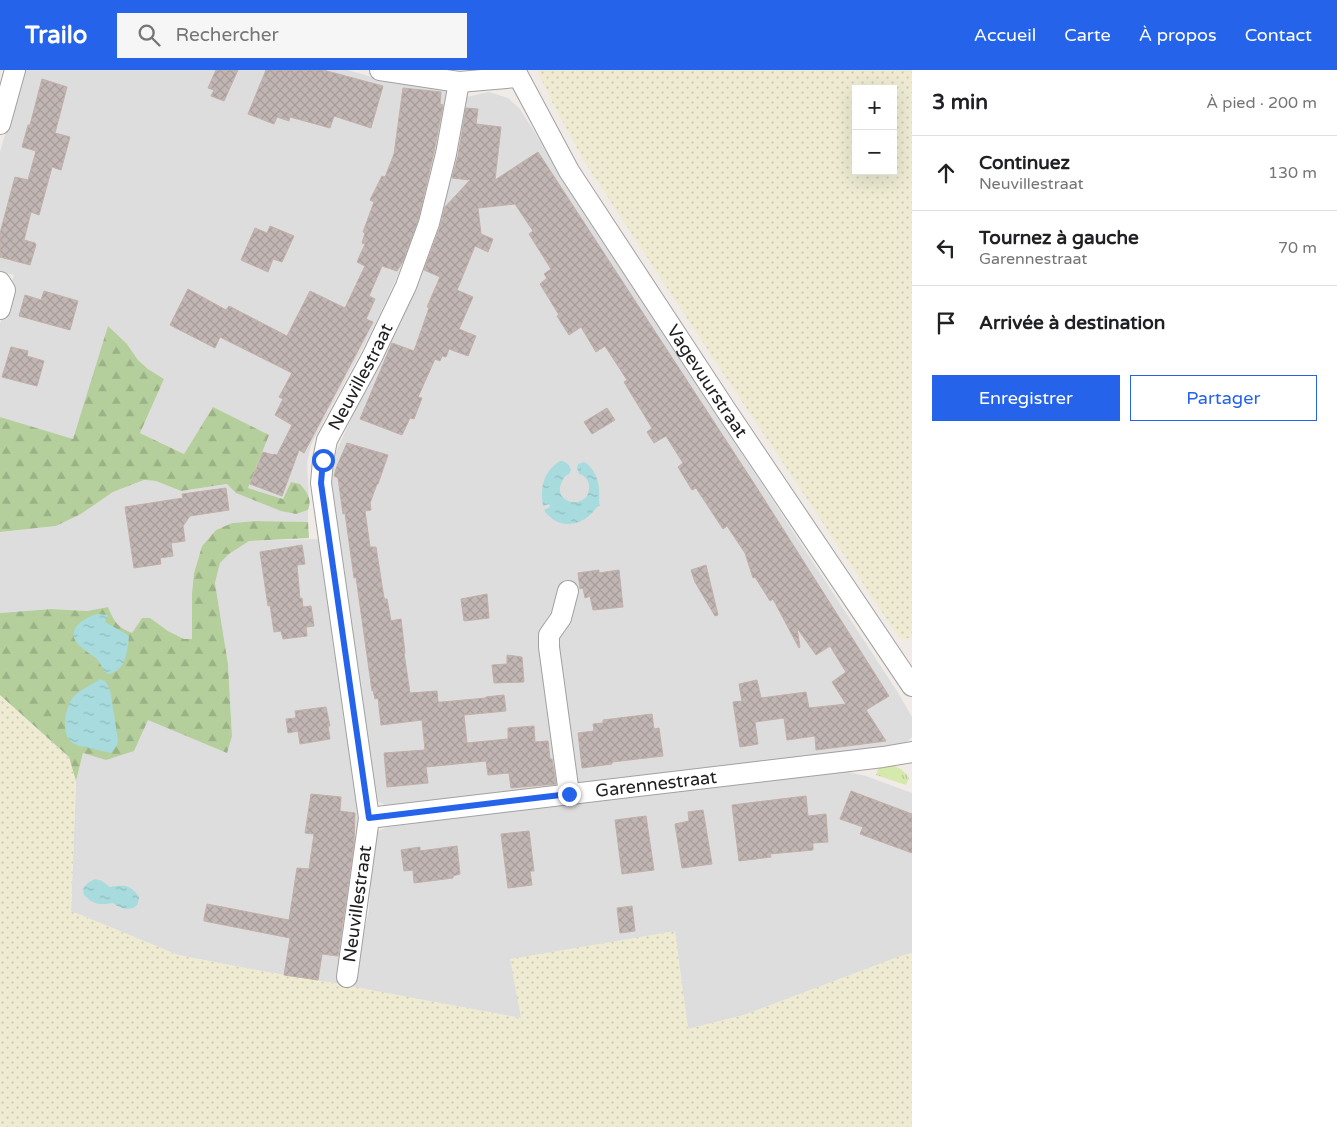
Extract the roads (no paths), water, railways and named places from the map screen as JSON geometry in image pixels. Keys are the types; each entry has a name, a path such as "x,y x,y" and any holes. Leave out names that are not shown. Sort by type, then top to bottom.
{"street":[{"path":"0,124 15,70"},
{"path":"380,70 459,82 516,73"},
{"name":"Vagevuurstraat","path":"516,73 569,171 726,410 912,686"},
{"name":"Neuvillestraat","path":"347,977 369,818 321,483 323,460 327,440 372,357 406,286 429,224 446,154 459,82"},
{"path":"0,282 5,290 0,309"},
{"path":"568,591 560,618 549,635 549,647 569,794"},
{"name":"Garennestraat","path":"369,818 912,755"}],"water":[{"path":"560,461 567,464 571,470 564,477 560,487 564,498 574,502 580,501 588,493 589,485 586,478 579,474 578,464 584,462 590,467 597,478 599,486 600,506 585,519 571,524 564,524 550,517 544,510 550,507 549,504 543,506 542,493 546,475"},
{"path":"98,614 108,615 105,622 129,637 122,665 119,669 108,674 96,658 80,646 75,640 74,635 77,626 82,621"},
{"path":"100,679 105,681 110,689 118,740 111,753 77,745 66,734 66,713 71,700 80,691"},
{"path":"95,879 102,881 110,887 123,886 130,888 139,897 137,904 132,908 125,908 113,903 100,904 91,901 84,895 83,888"}]}
